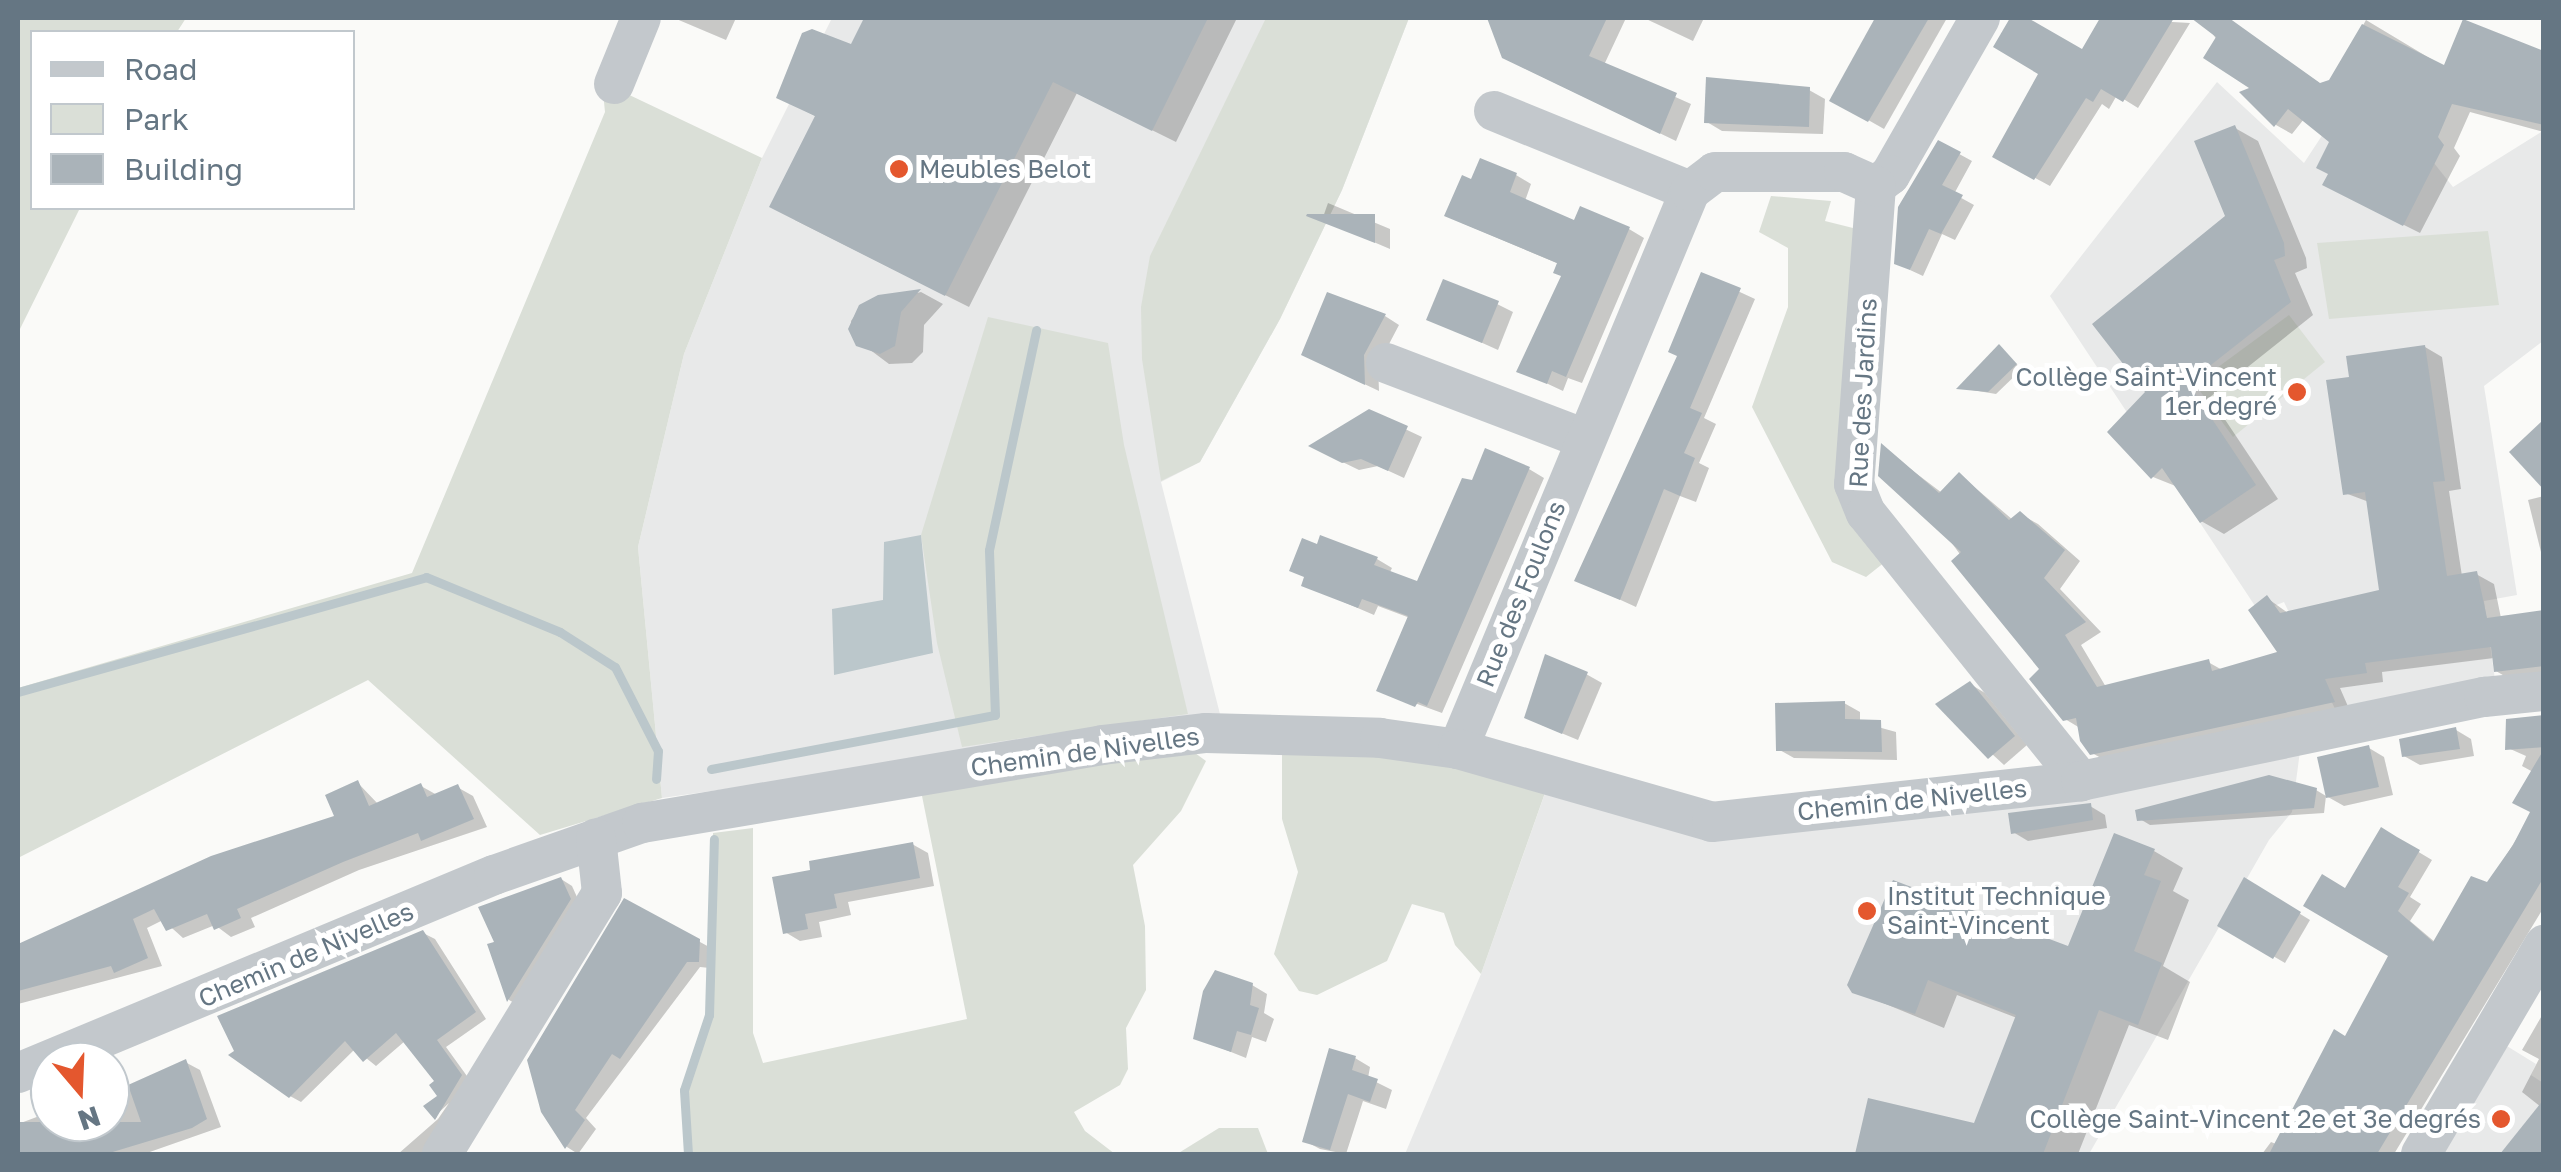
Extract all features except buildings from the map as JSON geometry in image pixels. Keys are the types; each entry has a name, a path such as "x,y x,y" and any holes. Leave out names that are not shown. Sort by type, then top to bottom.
{"street":[{"path":"614,84 641,18"},
{"path":"1494,111 1690,191 1715,172 1844,172 1876,186 1890,175 1980,18"},
{"name":"Rue des Jardins","path":"1876,186 1858,498 2081,781"},
{"name":"Rue des Foulons","path":"1458,749 1690,191"},
{"path":"1386,363 1584,439"},
{"name":"Chemin de Nivelles","path":"18,1073 596,838 696,813 1188,735 1380,738 1458,749 1712,822 2081,781 2484,697 2544,691"},
{"path":"442,1154 602,893 596,838"},
{"path":"2421,1154 2544,945"}],"shaded area":[{"path":"832,18 1409,18 1342,190 1280,319 1200,462 1161,482 1221,718 662,798 638,547 684,354 762,158"},
{"name":"Collège Saint-Vincent 1er degré","path":"2217,82 2304,163 2344,102 2403,124 2453,187 2543,131 2543,341 2484,386 2517,595 2484,601 2495,680 2337,713 2284,602 2259,612 2050,296"},
{"path":"921,535 933,653 834,675 832,609 883,600 884,542"},
{"name":"Institut Technique Saint-Vincent","path":"2300,751 2292,812 2269,840 2089,1154 1405,1154 1481,974 1555,765 1712,811"},
{"name":"Collège Saint-Vincent 2e et 3e degrés","path":"2502,1043 2536,1064 2531,1075 2543,1083 2543,1154 2437,1154"}],"green space":[{"path":"18,18 186,18 178,30 30,30 30,210 79,210 18,333"},
{"path":"1266,18 1409,18 1342,190 1280,319 1200,462 1161,481 1142,359 1141,307 1150,256"},
{"path":"602,82 762,158 684,354 638,547 662,798 540,835 368,680 18,858 18,688 412,573 605,112"},
{"path":"1771,196 1831,201 1825,221 1857,229 1844,474 1890,558 1866,577 1832,562 1752,407 1788,307 1788,248 1759,232"},
{"path":"2488,231 2499,305 2329,319 2317,243"},
{"path":"2289,315 2325,362 2233,437 2195,384"},
{"path":"988,317 1108,343 1124,445 1188,714 962,747 937,643 921,535"},
{"path":"1282,747 1389,752 1546,790 1481,974 1455,945 1444,913 1412,904 1387,961 1317,995 1299,991 1274,954 1298,872 1282,819"},
{"path":"1166,752 1195,753 1206,761 1181,811 1133,865 1145,926 1146,990 1126,1028 1128,1069 1120,1085 1074,1112 1085,1131 1115,1154 688,1154 684,1096 709,1015 713,833 753,828 753,1033 763,1063 967,1019 921,791"},
{"path":"1219,1128 1258,1128 1268,1154 1177,1154"}],"waterway":[{"path":"711,769 995,715 989,550 1036,330"},
{"path":"18,692 426,577 560,632 615,667 658,751 656,779"},
{"path":"688,1154 684,1090 709,1015 714,839"}],"place":[{"name":"Meubles Belot","path":"899,169"},
{"name":"Collège Saint-Vincent 1er degré","path":"2297,392"},
{"name":"Institut Technique Saint-Vincent","path":"1867,911"},
{"name":"Collège Saint-Vincent 2e et 3e degrés","path":"2501,1119"}]}
